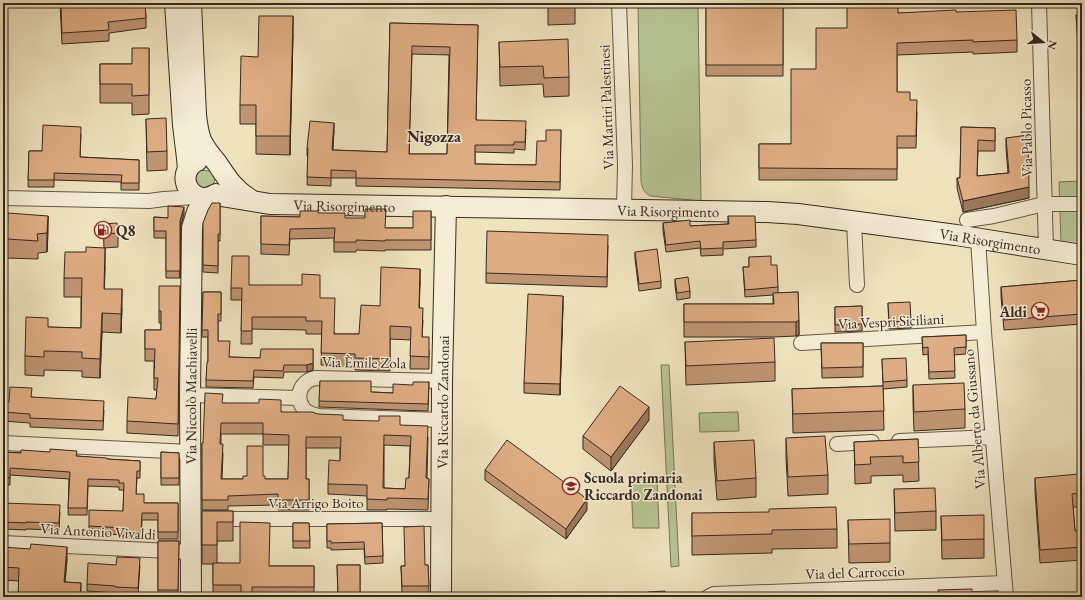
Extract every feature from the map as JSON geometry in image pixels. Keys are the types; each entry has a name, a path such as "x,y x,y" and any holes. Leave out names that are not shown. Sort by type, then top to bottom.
{"street":[{"path":"175,3 183,129 187,158 198,188"},
{"name":"Via Risorgimento","path":"191,3 197,125 202,142 232,185 252,201"},
{"name":"Via Martiri Palestinesi","path":"619,3 625,165 624,209"},
{"name":"Via Pablo Picasso","path":"1039,3 1046,249"},
{"path":"164,199 198,188 220,191 223,186 224,179 220,168 212,161 207,159 196,161 191,164 198,188"},
{"name":"Via Risorgimento","path":"3,198 149,201 164,199 198,188 270,204 767,212 798,214 1082,255"},
{"name":"Via Niccolò Machiavelli","path":"191,597 190,395 192,228 197,212 198,188"},
{"path":"967,220 994,216 1044,204 1082,204"},
{"name":"Via Riccardo Zandonai","path":"441,597 442,381 446,206"},
{"path":"854,222 857,285"},
{"name":"Via Alberto da Giussano","path":"978,239 1005,590"},
{"name":"Via Vespri Siciliani","path":"801,343 984,332"},
{"name":"Via Èmile Zola","path":"299,398 303,384 311,378 442,381"},
{"path":"190,395 299,398 300,404 307,412 318,416 442,420"},
{"path":"837,444 993,437"},
{"path":"3,443 190,452"},
{"name":"Via Arrigo Boito","path":"190,519 441,518"},
{"name":"Via Antonio Vivaldi","path":"3,543 191,552"},
{"name":"Via del Carroccio","path":"708,597 714,594 1005,590"}],"green space":[{"path":"638,3 858,3 698,6 701,201 651,196 645,192 642,186"},
{"path":"202,170 209,171 214,177 215,180 209,189 198,187 195,179 198,172"},
{"path":"1082,181 1082,246 1061,243 1059,182"},
{"path":"661,365 669,365 679,566 671,567"},
{"path":"738,412 739,431 700,432 699,413"},
{"path":"657,478 659,528 633,528 631,479"}],"building":[{"path":"61,3 145,3 146,18 108,22 109,30 62,33"},
{"path":"548,3 575,3 575,5 548,6"},
{"path":"847,3 898,3 898,13 956,10 956,12 1016,10 1017,40 897,43 897,92 910,92 910,100 917,100 916,136 897,136 897,169 759,168 759,144 791,144 791,69 816,69 816,28 847,28"},
{"path":"706,5 783,5 783,65 706,65"},
{"path":"1082,14 1082,36 1078,37 1076,15"},
{"path":"259,16 293,16 290,136 256,136 256,105 240,105 241,56 258,57"},
{"path":"390,23 478,25 476,120 526,121 525,142 514,142 514,145 475,145 475,164 536,165 537,141 546,141 546,130 561,130 560,182 356,178 356,171 331,170 331,178 307,177 307,148 310,121 334,123 332,150 387,152","holes":["412,46 450,47 447,154 409,154"]},
{"path":"568,39 569,77 544,78 543,66 500,67 499,42"},
{"path":"132,48 149,48 149,95 132,96 132,84 100,84 100,64 132,64"},
{"path":"166,118 167,151 147,152 146,119"},
{"path":"43,125 81,127 80,157 139,160 139,183 121,183 122,175 54,173 54,180 28,180 29,151 42,151"},
{"path":"961,127 995,128 995,141 978,140 977,176 1009,173 1006,138 1028,135 1029,187 963,201 957,178 960,178"},
{"path":"212,203 220,203 218,266 203,265 203,223"},
{"path":"168,206 184,207 180,221 180,271 166,271 166,231 154,231 154,217 168,218"},
{"path":"365,209 386,209 385,228 413,228 413,211 431,211 431,240 356,240 356,242 334,242 335,228 290,229 289,245 261,244 261,216 300,217 300,211 318,211 318,213 345,213 345,218 365,218"},
{"path":"8,213 48,216 47,233 37,234 38,241 7,239"},
{"path":"728,216 755,216 756,240 723,242 723,248 701,249 700,241 666,245 663,223 690,220 690,226 729,224"},
{"path":"117,223 118,233 104,234 103,224"},
{"path":"487,231 608,235 607,277 486,273"},
{"path":"86,247 105,248 104,289 122,289 121,314 102,313 100,359 82,358 82,352 44,351 44,357 25,356 26,317 48,318 48,327 81,328 82,278 64,278 65,252 86,252"},
{"path":"657,249 661,281 639,284 635,252"},
{"path":"232,256 249,256 249,285 302,285 302,274 320,275 320,298 335,298 334,334 359,334 361,305 380,306 381,267 420,269 419,308 423,308 422,337 429,337 429,357 410,356 411,327 390,326 390,359 355,358 355,354 321,353 322,321 306,321 306,317 252,317 252,331 241,331 242,288 231,288"},
{"path":"771,256 771,265 777,265 778,287 745,290 743,267 749,267 749,257"},
{"path":"688,277 690,291 677,293 675,279"},
{"path":"1082,280 1082,314 1004,320 1001,287"},
{"path":"159,286 180,286 178,424 127,421 128,397 156,399 158,378 154,378 155,349 145,349 145,330 161,330"},
{"path":"203,292 221,292 221,314 218,314 218,341 230,341 229,357 260,358 261,349 313,349 313,363 307,365 284,365 283,371 254,370 253,381 206,380 208,362 208,330 202,330"},
{"path":"798,292 799,320 796,322 684,322 684,304 774,304 773,293"},
{"path":"528,294 563,296 560,384 524,383"},
{"path":"910,302 911,321 889,322 888,303"},
{"path":"862,306 862,324 835,325 835,307"},
{"path":"966,335 966,347 954,348 955,371 929,372 928,347 923,348 922,337"},
{"path":"774,338 775,362 686,366 685,342"},
{"path":"821,343 863,343 863,367 822,368"},
{"path":"906,358 907,380 883,382 882,359"},
{"path":"1078,373 1082,373 1082,413"},
{"path":"320,381 371,381 371,392 393,393 393,384 413,385 413,382 429,382 428,404 319,401"},
{"path":"964,383 965,409 914,412 913,385"},
{"path":"620,386 649,407 611,457 583,436"},
{"path":"883,386 884,411 793,414 792,389"},
{"path":"10,387 32,388 31,397 104,401 103,421 30,418 30,414 3,412 3,402 9,402"},
{"path":"205,393 223,394 222,403 259,403 259,399 281,400 281,412 312,412 318,414 343,415 343,420 379,421 379,416 400,416 400,425 428,426 426,478 429,479 428,499 367,499 367,485 328,484 329,460 340,461 341,437 306,437 306,479 309,479 309,500 278,500 278,494 228,496 228,500 202,500","holes":["221,423 263,423 263,434 289,435 288,479 265,479 265,476 263,476 263,446 247,446 247,476 243,476 243,479 221,479 223,444 220,444","384,435 411,436 409,478 406,478 405,489 383,488"]},
{"path":"825,436 828,475 788,477 786,438"},
{"path":"918,439 919,462 903,463 903,456 870,457 871,464 855,465 854,442"},
{"path":"507,440 587,499 566,529 485,470"},
{"path":"754,440 756,478 717,481 714,442"},
{"path":"50,449 77,451 76,456 140,461 140,471 137,471 136,494 144,494 144,503 178,503 178,532 158,532 158,513 142,513 141,532 123,531 123,528 89,526 89,510 123,511 124,483 119,483 119,480 88,479 87,508 68,508 70,472 10,468 10,478 3,477 3,452 21,453 21,450 50,452"},
{"path":"161,452 179,453 179,478 161,478"},
{"path":"1079,474 1081,493 1072,494 1075,531 1082,531 1082,547 1040,550 1035,478"},
{"path":"935,488 936,511 895,513 894,489"},
{"path":"3,503 60,505 59,523 3,522"},
{"path":"836,507 837,529 772,530 772,534 692,536 692,513 769,512 769,509"},
{"path":"202,511 233,511 233,522 217,522 217,545 202,545"},
{"path":"984,515 984,539 942,540 941,516"},
{"path":"890,519 890,543 849,544 848,520"},
{"path":"240,522 270,523 269,566 314,566 314,587 252,587 252,594 241,595 241,585 213,585 213,563 240,563"},
{"path":"293,523 309,523 310,541 293,541"},
{"path":"382,523 383,556 365,557 364,542 331,543 331,541 327,541 327,524"},
{"path":"424,526 425,565 428,565 429,586 402,586 401,566 405,566 404,527"},
{"path":"158,541 179,541 178,590 158,590"},
{"path":"31,544 67,547 64,582 81,583 80,597 18,597 19,568 3,567 3,547 30,549"},
{"path":"117,557 140,558 138,588 87,584 88,563 116,565"},
{"path":"337,565 360,565 360,593 338,593"},
{"path":"972,589 972,594 977,594 977,597 934,597 934,595 939,595 938,590"},
{"path":"665,591 665,597 648,597 648,592"}],"place":[{"name":"Q8","path":"103,230"},
{"name":"Aldi","path":"1040,311"},
{"name":"Scuola primaria Riccardo Zandonai","path":"571,486"}],"district":[{"name":"Nigozza","path":"434,136"}]}
